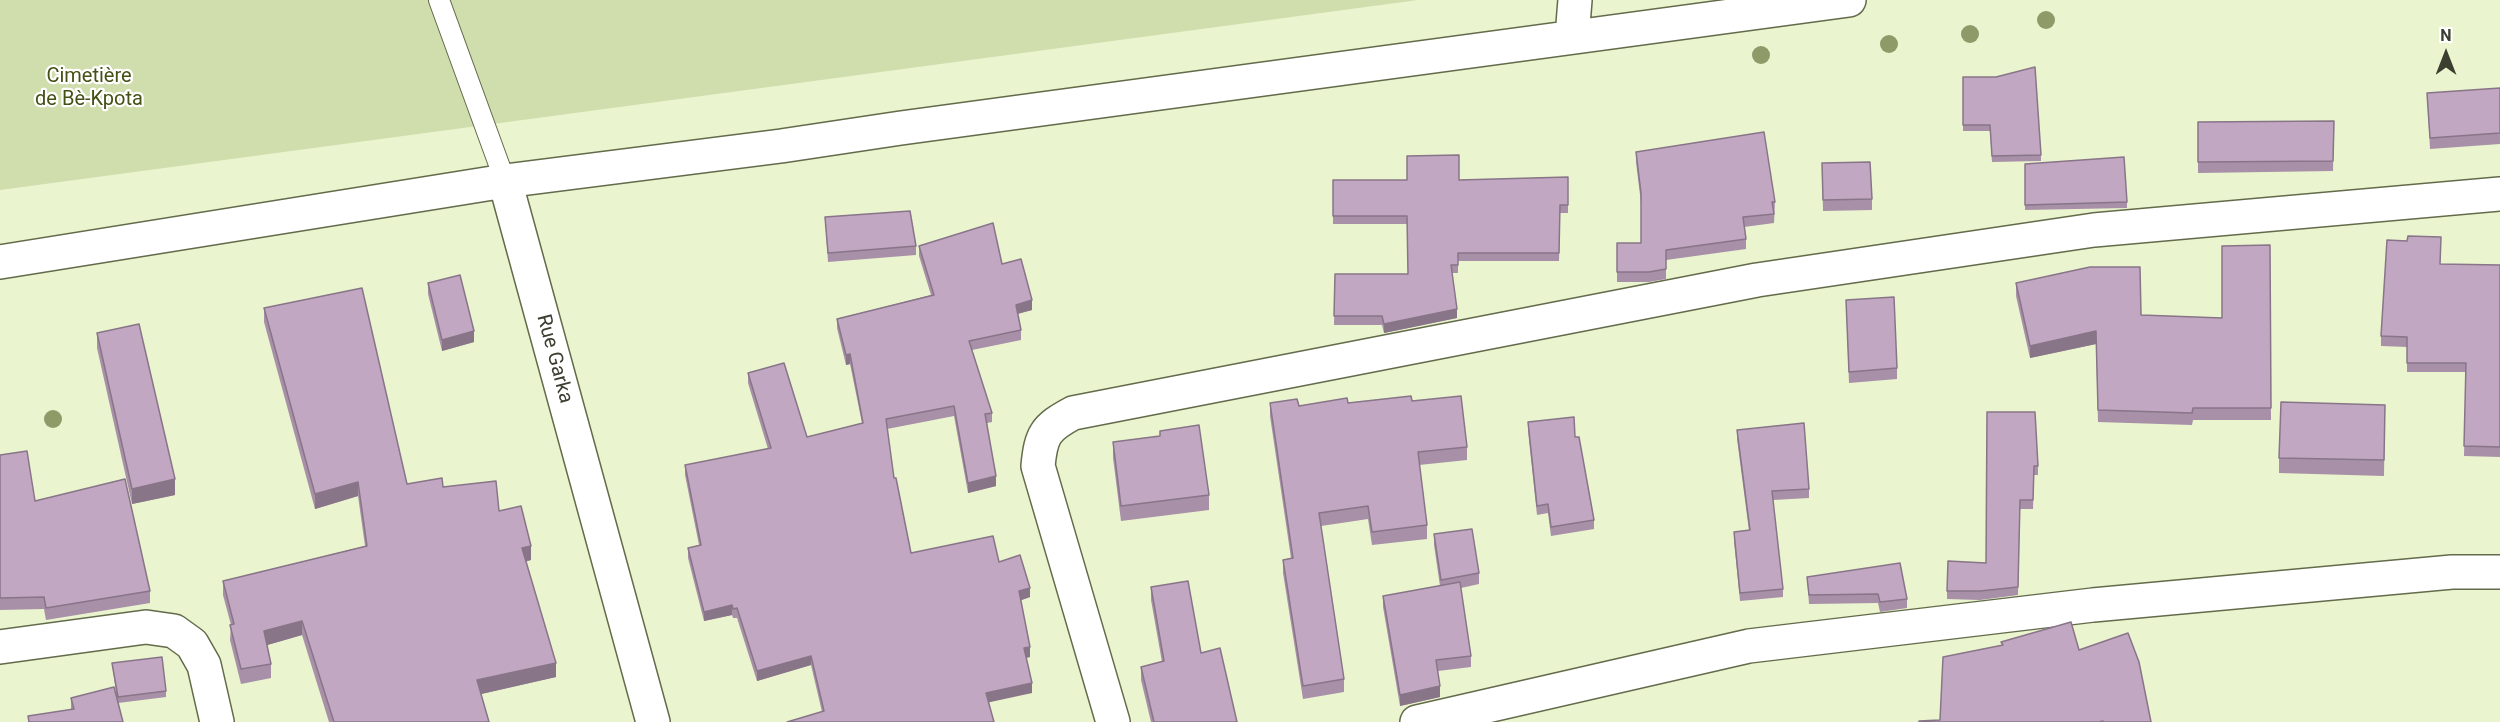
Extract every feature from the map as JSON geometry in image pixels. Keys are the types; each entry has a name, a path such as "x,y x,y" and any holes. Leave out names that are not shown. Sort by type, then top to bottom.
{"street":[{"path":"1572,37 1575,0"},
{"path":"0,262 505,181 781,146 1849,0"},
{"name":"Rue Garka","path":"505,181 653,722"},
{"path":"1113,722 1038,466 1040,442 1052,425 1073,413 1769,278 2094,230 2500,194"},
{"path":"1417,722 1749,645 2093,605 2452,572 2500,572"},
{"path":"0,648 146,627 174,631 192,644 204,665 217,722"}],"lane":[{"name":"Rue Garka","path":"439,0 505,181"}],"green space":[{"name":"Cimetière de Bè-Kpota","path":"0,0 1418,0 0,190"}],"building":[{"path":"2035,67 2041,155 1992,156 1990,125 1963,125 1963,77 1996,77"},
{"path":"2500,88 2500,133 2430,138 2427,93"},
{"path":"2334,121 2333,161 2198,162 2198,122"},
{"path":"1764,132 1775,202 1772,202 1774,214 1743,217 1746,239 1666,250 1666,269 1649,272 1617,272 1617,243 1641,243 1641,193 1636,152"},
{"path":"1459,155 1459,180 1568,177 1568,205 1560,205 1559,253 1458,253 1458,265 1451,265 1457,309 1384,324 1382,316 1334,316 1335,274 1408,274 1407,216 1333,216 1333,180 1407,180 1407,156"},
{"path":"2124,157 2127,202 2025,205 2025,164"},
{"path":"1870,162 1872,199 1823,200 1822,163"},
{"path":"910,211 916,246 828,253 825,217"},
{"path":"993,223 1002,264 1021,259 1032,300 1016,305 1021,330 969,341 992,413 985,414 996,476 968,483 954,406 886,419 894,478 896,478 911,553 993,536 999,562 1020,555 1030,588 1019,591 1030,647 1024,648 1032,683 986,693 994,722 787,722 824,711 811,656 757,671 737,608 733,609 732,605 704,612 688,548 701,545 685,465 771,448 748,373 784,363 807,437 863,423 850,354 846,355 837,319 934,295 919,246"},
{"path":"2408,236 2441,237 2440,264 2500,265 2500,447 2464,446 2466,363 2407,363 2407,337 2381,336 2387,240 2407,241"},
{"path":"2270,245 2271,408 2193,408 2192,413 2098,410 2096,331 2030,346 2016,283 2090,267 2140,267 2141,315 2222,318 2222,246"},
{"path":"460,275 474,331 442,340 428,283"},
{"path":"362,288 407,484 442,478 443,487 496,481 499,511 521,506 531,546 522,548 556,663 477,680 489,722 334,722 302,621 264,631 271,664 241,669 230,625 234,624 223,581 367,546 358,482 315,494 264,308"},
{"path":"1894,297 1897,368 1849,372 1846,300"},
{"path":"139,324 175,479 132,489 97,333"},
{"path":"1411,396 1412,401 1461,396 1467,447 1418,452 1427,525 1372,532 1368,506 1319,513 1344,679 1303,686 1283,560 1293,558 1270,403 1297,399 1299,406 1347,398 1348,403"},
{"path":"2281,402 2385,405 2384,460 2279,458"},
{"path":"1987,412 2035,412 2038,466 2034,466 2033,500 2020,500 2018,587 1980,591 1947,591 1948,561 1986,563"},
{"path":"1574,417 1575,437 1579,437 1594,520 1551,527 1548,504 1537,506 1528,422"},
{"path":"1804,423 1809,489 1772,491 1783,589 1740,593 1734,532 1750,530 1737,430"},
{"path":"1199,425 1209,495 1121,506 1113,442 1160,436 1160,431"},
{"path":"27,451 35,501 125,479 150,591 46,608 44,597 0,598 0,455"},
{"path":"1472,529 1479,573 1441,580 1434,534"},
{"path":"1900,563 1907,599 1880,602 1878,594 1809,595 1807,577"},
{"path":"1188,581 1201,653 1220,648 1237,722 1154,722 1141,667 1164,661 1151,587"},
{"path":"1460,582 1471,656 1436,660 1440,686 1400,695 1383,596"},
{"path":"2071,622 2079,650 2128,633 2139,662 2151,722 1919,722 1940,720 1943,657 2003,645 2001,642"},
{"path":"162,657 166,691 118,697 112,663"},
{"path":"114,687 123,722 29,722 28,716 74,709 71,698"}]}
